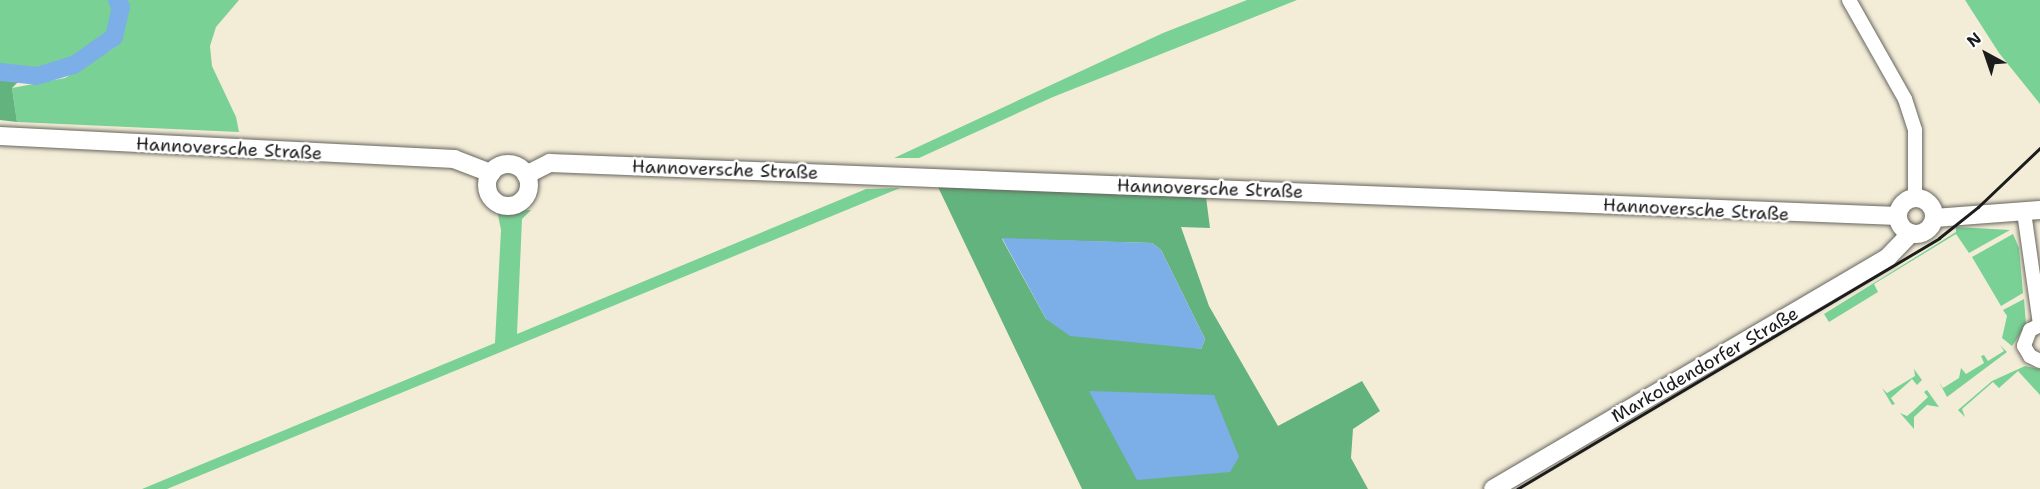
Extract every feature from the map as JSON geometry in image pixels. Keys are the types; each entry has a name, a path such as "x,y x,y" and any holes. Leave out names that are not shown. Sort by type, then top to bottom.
{"main road":[{"name":"Hannoversche Straße","path":"0,136 454,159 492,173 501,166 512,165 526,175 550,163 1898,216"},
{"path":"492,173 488,191 495,202 508,206 526,196 526,175"},
{"path":"1915,198 1930,205 1934,218 1926,231 1911,233 1901,227 1898,216 1902,204 1915,198"},
{"path":"1934,218 2032,211"},
{"name":"Markoldendorfer Straße","path":"1493,489 1888,257 1911,233"}],"street":[{"path":"1849,0 1905,99 1915,130 1915,198"},
{"path":"2032,211 2040,325 2026,335 2024,346 2030,356 2040,361"}],"green space":[{"path":"0,0 110,0 113,7 109,32 75,58 44,71 28,72 0,64"},
{"path":"127,0 239,0 216,27 210,46 212,66 236,117 239,132 17,122 12,88 65,78 114,48 125,27"},
{"path":"1247,0 1297,0 1053,97 919,158 894,158 1163,33"},
{"path":"1965,0 2040,0 2040,104 1999,53"},
{"path":"0,64 28,72 12,88 17,122 0,120"},
{"path":"938,187 1206,197 1210,228 1181,227 1209,306 1278,426 1362,381 1380,411 1353,429 1351,458 1368,489 1082,489","holes":["1002,239 1152,243 1161,250 1205,339 1201,349 1046,319"]},
{"path":"900,188 167,489 142,489 495,343 501,230 497,210 531,210 522,219 517,334 866,189"},
{"path":"1956,227 2010,230 1969,253 1956,234 1874,284 1878,292 1829,322 1824,314 1956,232"},
{"path":"2013,234 2019,248 2023,293 2001,306 1972,257"},
{"path":"2024,299 2026,325 2012,346 2002,338 2007,316 2003,310"},
{"path":"2000,345 2007,352 1947,397 1939,382 1943,388 1959,378 1961,368 1966,374 1984,363 1981,356 1984,355 1988,361 2004,351"},
{"path":"2025,366 2040,369 2040,395 2018,371 1999,388 1993,382 1962,409 1965,417 1958,410 1992,381"},
{"path":"1914,369 1922,380 1917,385 1912,379 1891,398 1895,404 1892,405 1882,388 1887,393 1915,376"},
{"path":"1927,390 1939,407 1927,405 1914,417 1914,429 1900,413 1907,416 1913,411 1928,397 1924,392"}],"water":[{"path":"1002,238 1152,243 1161,250 1205,339 1201,349 1070,336 1046,319"},
{"path":"1089,391 1214,395 1239,457 1230,472 1137,480"}],"waterway":[{"path":"0,72 37,76 74,65 114,37 121,7 117,0"}],"railway":[{"path":"1517,489 1939,238 1978,207 2040,148"}]}
